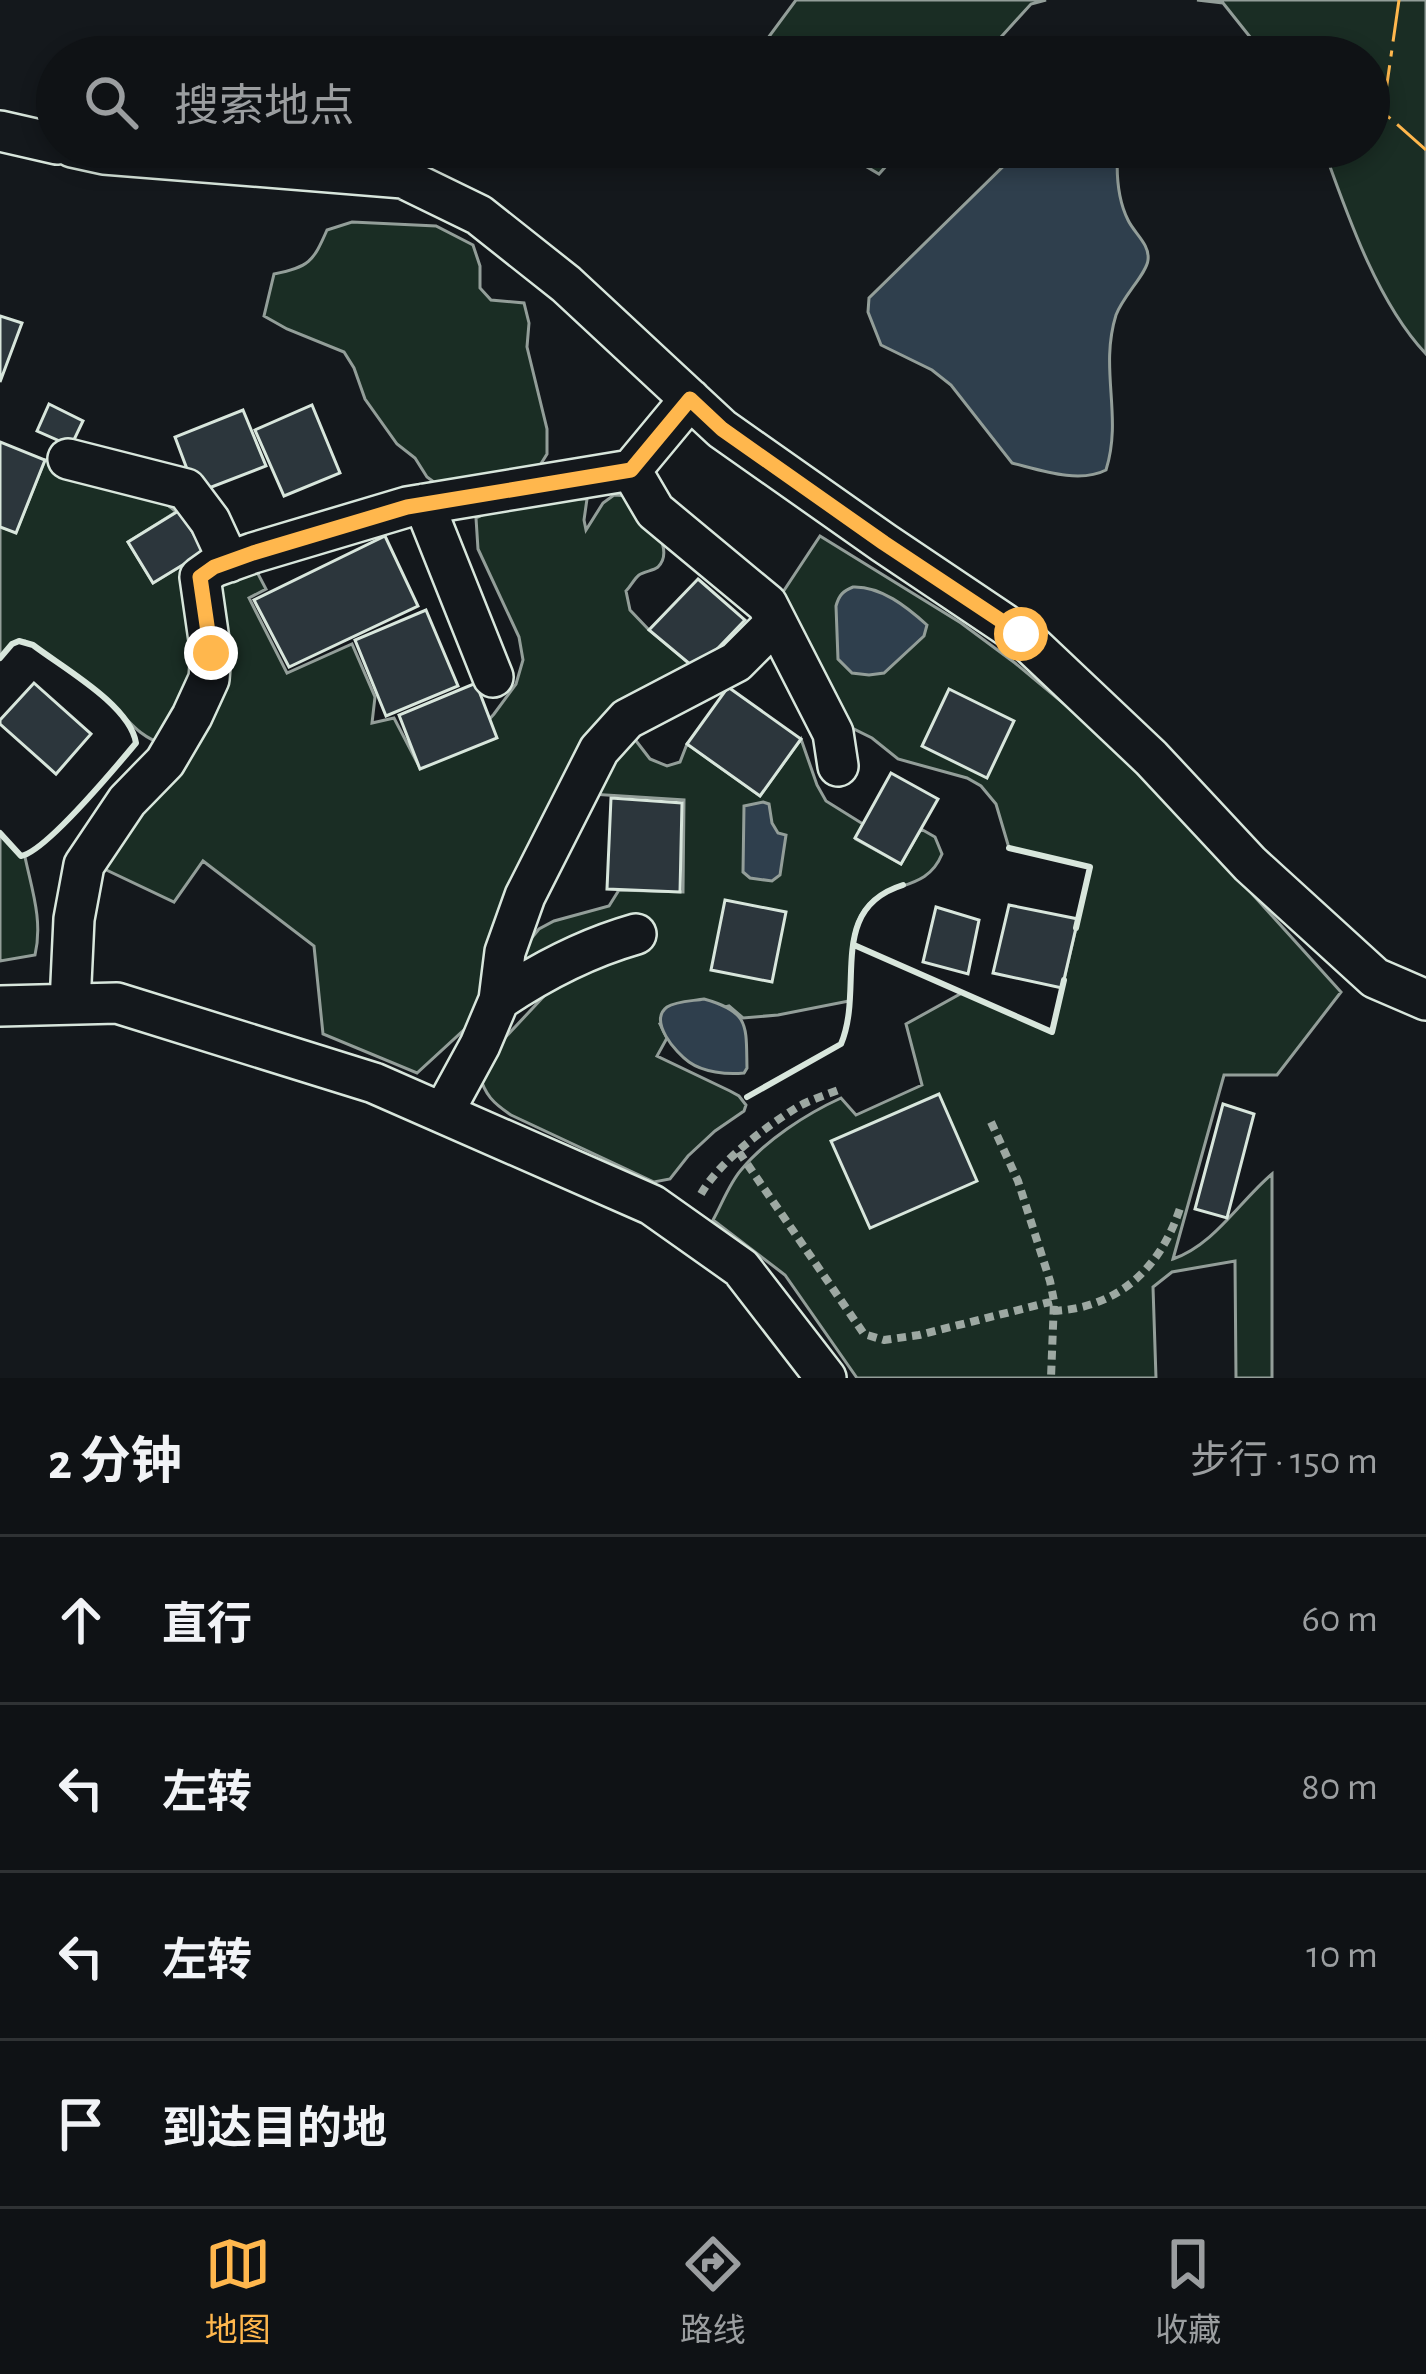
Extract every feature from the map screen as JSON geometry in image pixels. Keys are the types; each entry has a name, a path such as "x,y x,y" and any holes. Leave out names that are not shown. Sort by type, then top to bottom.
{"street":[{"path":"0,131 36,139"},
{"path":"279,168 404,178 479,215 566,284 722,429 1021,634 1151,758 1250,864 1343,950 1375,978 1426,1000"},
{"path":"70,1004 74,919 84,865 127,801 165,762 209,679 211,653 200,577 229,562 328,530 424,505 631,470 690,399"},
{"path":"68,459 185,489 210,521 229,562"},
{"path":"631,470 655,511 766,604 832,733 838,766"},
{"path":"424,505 493,677"},
{"path":"443,1113 499,1000 505,952 525,896 599,751 627,719 736,662 776,622"},
{"path":"499,1000 601,944 637,934"},
{"path":"0,1006 117,1003 374,1083 652,1205 741,1268 826,1378"}],"path":[{"path":"681,1226 709,1179 739,1152 798,1107 841,1088"},
{"path":"991,1122 1036,1231 1053,1306 1051,1378"},
{"path":"739,1152 864,1334 884,1340 1053,1306 1075,1310 1112,1296 1146,1272 1181,1205"}],"green space":[{"path":"796,0 1046,0 1031,4 1002,36 769,36"},
{"path":"1197,0 1426,0 1426,354 1378,283 1331,168 1390,168 1390,36 1249,36 1223,3"},
{"path":"352,222 436,226 473,245 480,288 491,300 524,303 529,323 527,347 547,429 547,454 537,470 442,488 397,444 365,399 344,352 264,316 274,274 302,265 313,256 327,230"},
{"path":"45,460 131,484 176,512 128,542 153,583 204,552 200,678 165,745 138,731 96,690 25,641 12,644 0,658 0,527 16,532"},
{"path":"614,495 630,496 656,529 664,549 658,567 639,575 626,591 630,610 697,670 651,693 467,1027 417,1073 323,1034 314,946 203,861 174,902 98,866 170,768 216,583 256,570 266,589 249,598 287,673 352,644 375,697 372,723 394,718 420,768 468,743 516,684 523,660 519,637 478,549 476,518 530,502 587,499 586,530"},
{"path":"820,536 961,623 1092,727 1198,834 1341,992 1277,1075 1224,1075 1173,1259 1214,1233 1272,1174 1272,1378 1236,1378 1235,1261 1172,1272 1153,1287 1156,1378 857,1378 785,1275 713,1220 741,1170 801,1120 841,1098 856,1115 922,1085 906,1024 962,993 1052,1032 1090,867 1009,848 996,804 981,786 898,759 850,727 779,598"},
{"path":"630,733 650,759 667,766 680,762 687,744 760,796 801,739 826,801 863,824 856,839 901,864 921,829 935,837 942,854 925,876 880,895 861,915 852,945 849,1001 743,1018 729,1006 660,1024 667,1038 657,1056 730,1091 746,1105 688,1156 670,1179 654,1182 511,1115 491,1098 479,1074 486,1058 545,995 528,990 520,952 539,929 609,906 619,890 683,892 684,800 590,794"},
{"path":"0,833 25,857 38,930 35,955 0,961"}],"water":[{"path":"1002,168 1117,168 1122,203 1148,260 1116,315 1111,335 1112,431 1106,470 1084,476 1012,463 951,385 881,345 868,312 869,298"},
{"path":"853,587 883,594 927,625 924,636 884,673 852,673 838,659 836,606"},
{"path":"769,804 778,833 786,835 780,875 772,881 750,878 743,872 744,806"},
{"path":"704,999 730,1009 742,1022 747,1053 744,1073 715,1072 695,1065 666,1036 661,1020 667,1007"}],"building":[{"path":"0,316 22,323 0,382"},
{"path":"49,404 83,421 71,446 37,431"},
{"path":"312,405 340,473 284,496 255,430"},
{"path":"243,410 266,466 196,493 175,437"},
{"path":"0,442 45,460 16,533 0,527"},
{"path":"180,510 204,552 153,583 128,542"},
{"path":"385,536 418,606 289,667 254,600"},
{"path":"698,579 745,620 697,670 649,630"},
{"path":"426,610 458,686 386,716 355,640"},
{"path":"34,683 91,734 56,774 0,724"},
{"path":"476,683 497,738 420,769 399,715"},
{"path":"728,687 801,739 760,796 687,744"},
{"path":"949,689 1014,721 987,778 922,746"},
{"path":"891,773 938,799 901,864 855,838"},
{"path":"611,798 682,803 680,892 607,889"},
{"path":"725,900 786,912 772,982 711,970"},
{"path":"1009,905 1078,919 1062,988 993,973"},
{"path":"936,907 979,920 968,974 923,962"},
{"path":"939,1094 977,1181 870,1228 831,1141"},
{"path":"1223,1104 1254,1114 1227,1218 1195,1209"}],"wall":[{"path":"0,658 19,641 33,645 109,701 136,743 80,807 32,851 21,856 0,833"},
{"path":"1009,848 1090,867 1076,928"},
{"path":"747,1097 841,1044 856,931 864,912 879,896 903,885"},
{"path":"854,945 1052,1032 1064,980"}],"power":[{"path":"1390,63 1399,0"},
{"path":"1390,118 1426,150"}],"route":[{"path":"211,653 200,577 214,567 407,507 631,470 690,399 722,429 1021,634"}]}
